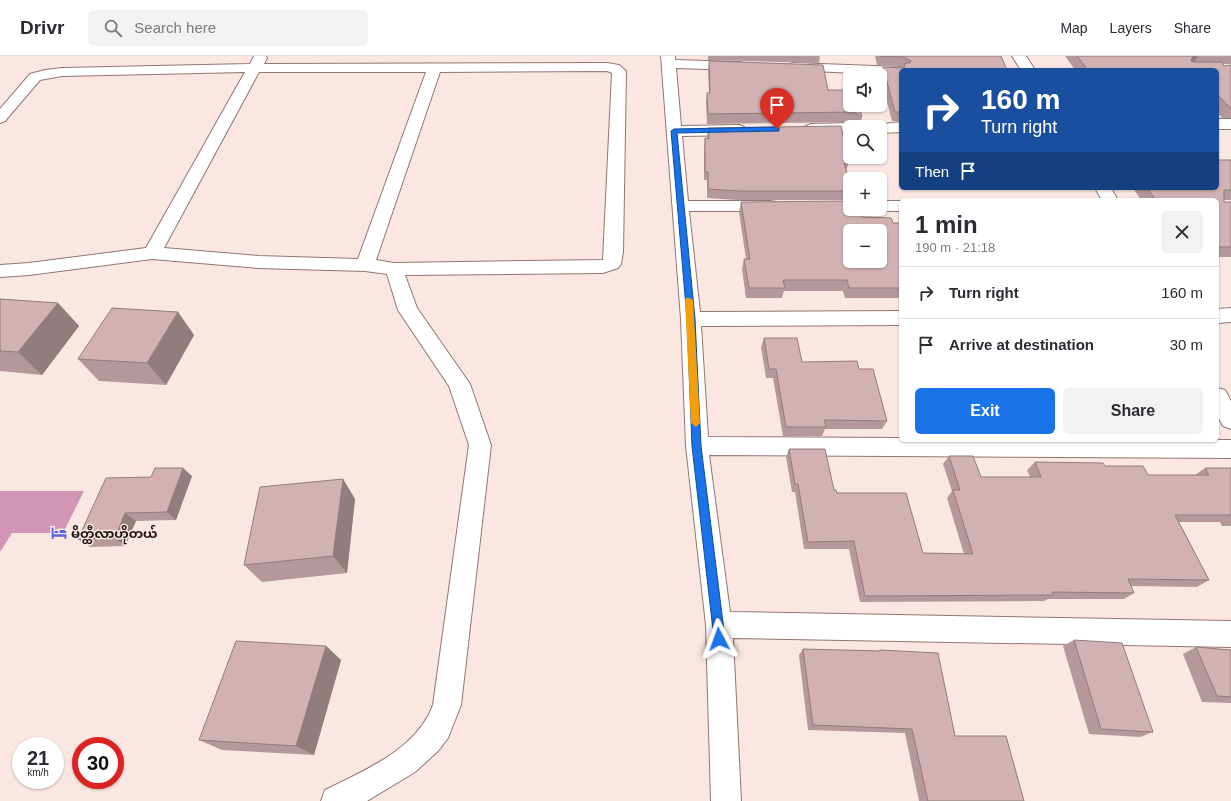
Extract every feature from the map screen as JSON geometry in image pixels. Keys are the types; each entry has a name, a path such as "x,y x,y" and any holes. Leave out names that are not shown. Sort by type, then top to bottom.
{"street":[{"path":"1019,56 1027,68"},
{"path":"726,801 718,625 697,446 691,319 668,60 754,66"},
{"path":"152,253 258,62"},
{"path":"0,118 35,77 62,72 258,62 434,68 607,67 614,68 619,71 613,258 612,264 603,268 394,269 365,265 258,262 152,253 29,269 0,271"},
{"path":"777,67 899,71"},
{"path":"365,265 434,68"},
{"path":"1219,124 1231,124"},
{"path":"887,128 899,127"},
{"path":"796,129 843,128"},
{"path":"674,131 750,130"},
{"path":"680,206 788,206"},
{"path":"887,206 899,206"},
{"path":"336,801 401,766 426,743 438,727 447,705 480,445 459,384 408,310 394,269"},
{"path":"1219,316 1231,315"},
{"path":"691,319 899,318"},
{"path":"1219,399 1231,420"},
{"path":"697,446 1231,449"},
{"path":"718,625 1231,634"}],"shaded area":[{"path":"0,491 84,491 63,533 12,533 0,552"}],"building":[{"path":"880,56 1001,56 1006,68 904,68 905,63 910,63 911,61 904,57"},
{"path":"1077,56 1193,56 1191,61 1193,62 1222,62 1224,66 1231,65 1231,108 1219,96 1219,68 1086,68"},
{"path":"709,61 823,65 828,90 843,90 843,112 853,112 708,114 707,93 710,93"},
{"path":"883,67 904,68 899,68 899,112 895,112 887,82 887,68"},
{"path":"853,112 861,112 862,117"},
{"path":"841,126 843,135 843,164 847,172 843,172 843,191 738,191 708,189 708,172 705,172 705,138 709,139 708,128"},
{"path":"1219,160 1231,160 1231,190 1224,190 1224,202 1231,202 1231,247 1219,247 1219,198 1154,198 1148,190 1219,190"},
{"path":"843,201 843,216 891,218 893,223 899,223 899,288 849,288 847,280 783,280 785,288 749,288 744,259 750,259 741,202"},
{"path":"0,299 58,303 18,352 0,351"},
{"path":"112,308 178,312 147,363 78,359"},
{"path":"764,338 797,338 802,362 857,361 859,369 873,369 887,421 824,420 826,427 786,427 776,369 769,369"},
{"path":"789,449 825,449 834,490 836,490 837,493 906,493 923,553 973,554 953,490 960,490 949,456 973,456 981,477 1041,477 1035,462 1103,463 1105,466 1143,466 1148,475 1209,475 1205,468 1231,468 1231,515 1175,515 1209,580 1128,579 1134,593 1052,592 1053,595 865,596 854,541 808,542 798,484 795,484"},
{"path":"155,468 183,468 167,512 125,513 115,538 78,539 106,478 151,477"},
{"path":"343,479 333,556 244,565 260,487"},
{"path":"1074,640 1122,643 1153,732 1101,729"},
{"path":"236,641 326,646 296,746 199,740"},
{"path":"1196,647 1231,650 1231,697 1217,696"},
{"path":"803,649 880,650 938,653 955,736 1006,736 1024,801 928,801 912,729 813,725"}],"slow traffic":[{"path":"689,300 696,423"}],"place":[{"name":"မိတ္ထီလာဟိုတယ်","path":"59,533"}],"route":[{"path":"719,639 697,446 691,319 674,131 777,129"}]}
